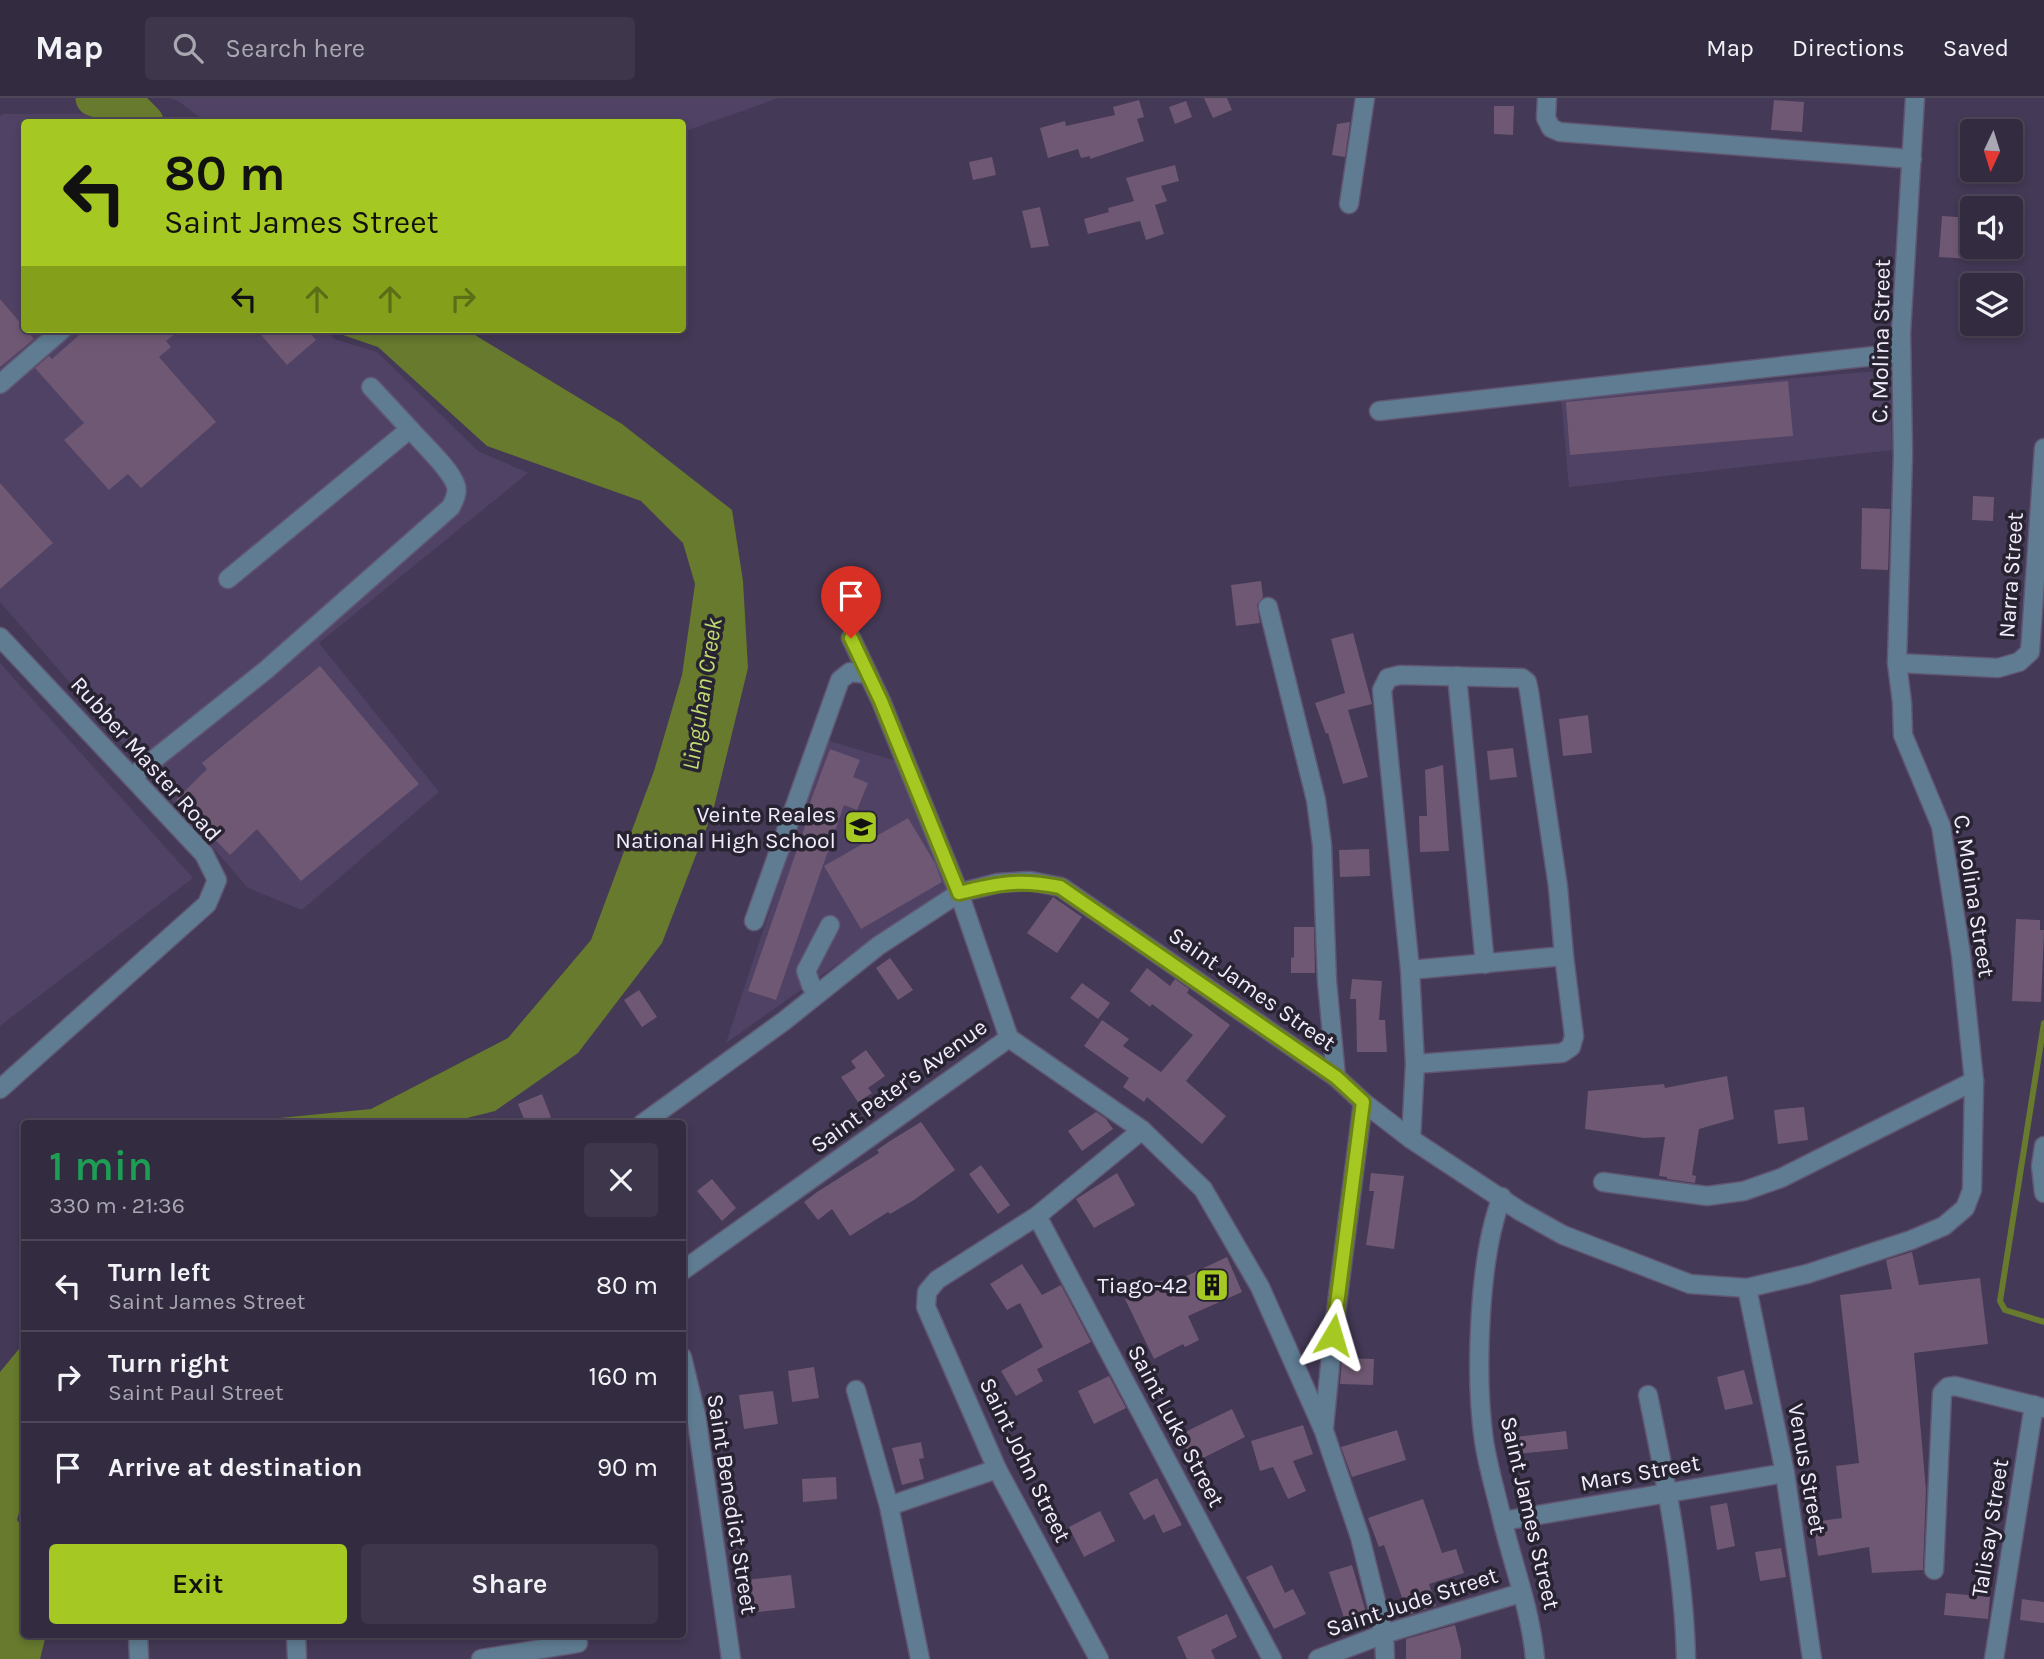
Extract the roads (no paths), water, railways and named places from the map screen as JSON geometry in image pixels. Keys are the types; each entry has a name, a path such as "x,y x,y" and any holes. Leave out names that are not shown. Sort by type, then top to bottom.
{"street":[{"path":"1349,204 1365,98"},
{"path":"1547,98 1546,118 1550,128 1560,132 1912,159"},
{"name":"C. Molina Street","path":"1502,1198 1563,1235 1671,1278 1708,1286 1747,1288 1807,1274 1911,1240 1944,1226 1965,1208 1972,1190 1974,1081 1954,900 1941,826 1903,735 1897,663 1903,455 1901,353 1915,98"},
{"path":"0,384 58,333"},
{"path":"1379,411 1901,353"},
{"path":"132,777 266,670 451,507 456,496 455,484 448,472 371,387"},
{"path":"228,579 410,429"},
{"name":"Narra Street","path":"1897,663 1998,668 2019,662 2030,652 2044,448"},
{"path":"1268,607 1316,800 1322,845 1327,981 1336,1077"},
{"name":"Rubber Master Road","path":"0,637 204,854 216,880 207,904 0,1089"},
{"path":"851,638 881,701 959,893 1009,1038"},
{"path":"754,921 839,680 850,672 867,674"},
{"path":"1411,1139 1415,1064 1410,970 1382,690 1388,678 1400,675 1522,678 1527,682 1558,887 1574,1036 1571,1047 1562,1053 1415,1064"},
{"path":"1457,676 1485,964"},
{"name":"Saint James Street","path":"647,1120 784,1020 878,946 959,893 1009,882 1030,881 1060,887 1336,1077 1411,1139 1502,1198 1494,1217 1488,1247 1482,1315 1480,1371 1484,1441 1533,1636 1535,1659"},
{"path":"817,993 806,971 830,925"},
{"path":"1410,970 1564,956"},
{"name":"Saint Peter's Avenue","path":"686,1268 1009,1038 1142,1130 1203,1189 1260,1287 1324,1431 1360,1537 1384,1634 1385,1659"},
{"path":"1604,1182 1707,1196 1744,1191 1781,1178 1974,1081"},
{"path":"1324,1431 1333,1335 1363,1102"},
{"path":"1037,1216 1142,1130"},
{"path":"2044,1146 2041,1166 2044,1194"},
{"name":"Saint John Street","path":"1037,1216 937,1280 927,1293 926,1307 998,1469 1099,1659"},
{"name":"Saint Luke Street","path":"1037,1216 1272,1659"},
{"name":"Venus Street","path":"1747,1288 1784,1473 1812,1659"},
{"name":"Saint Benedict Street","path":"686,1374 696,1415 731,1659"},
{"path":"1934,1570 1942,1393 1948,1387 1955,1386 2039,1406"},
{"path":"856,1390 889,1506 920,1659"},
{"path":"1648,1395 1669,1494 1685,1607 1686,1659"},
{"name":"Talisay Street","path":"1994,1659 2039,1406"},
{"path":"889,1506 998,1469"},
{"name":"Mars Street","path":"1503,1521 1784,1473"},
{"name":"Saint Jude Street","path":"1318,1659 1384,1634 1521,1593"},
{"path":"138,1638 139,1659"},
{"path":"296,1638 297,1659"},
{"path":"481,1659 578,1645"}],"water":[{"path":"472,333 622,424 732,510 743,581 748,668 713,811 662,943 578,1053 495,1111 459,1120 259,1120 371,1109 508,1038 591,940 654,771 682,675 695,584 683,543 641,501 487,446 378,347 340,334"},
{"path":"21,1347 21,1506 17,1520 21,1525 21,1638 45,1638 40,1659 0,1659 0,1372"}],"waterway":[{"name":"Linguhan Creek","path":"94,98 135,112 142,119"},
{"path":"2044,1023 2000,1301 2005,1310 2044,1322"}],"place":[{"name":"Veinte Reales National High School","path":"861,827"},
{"name":"Tiago-42","path":"1212,1285"}]}
